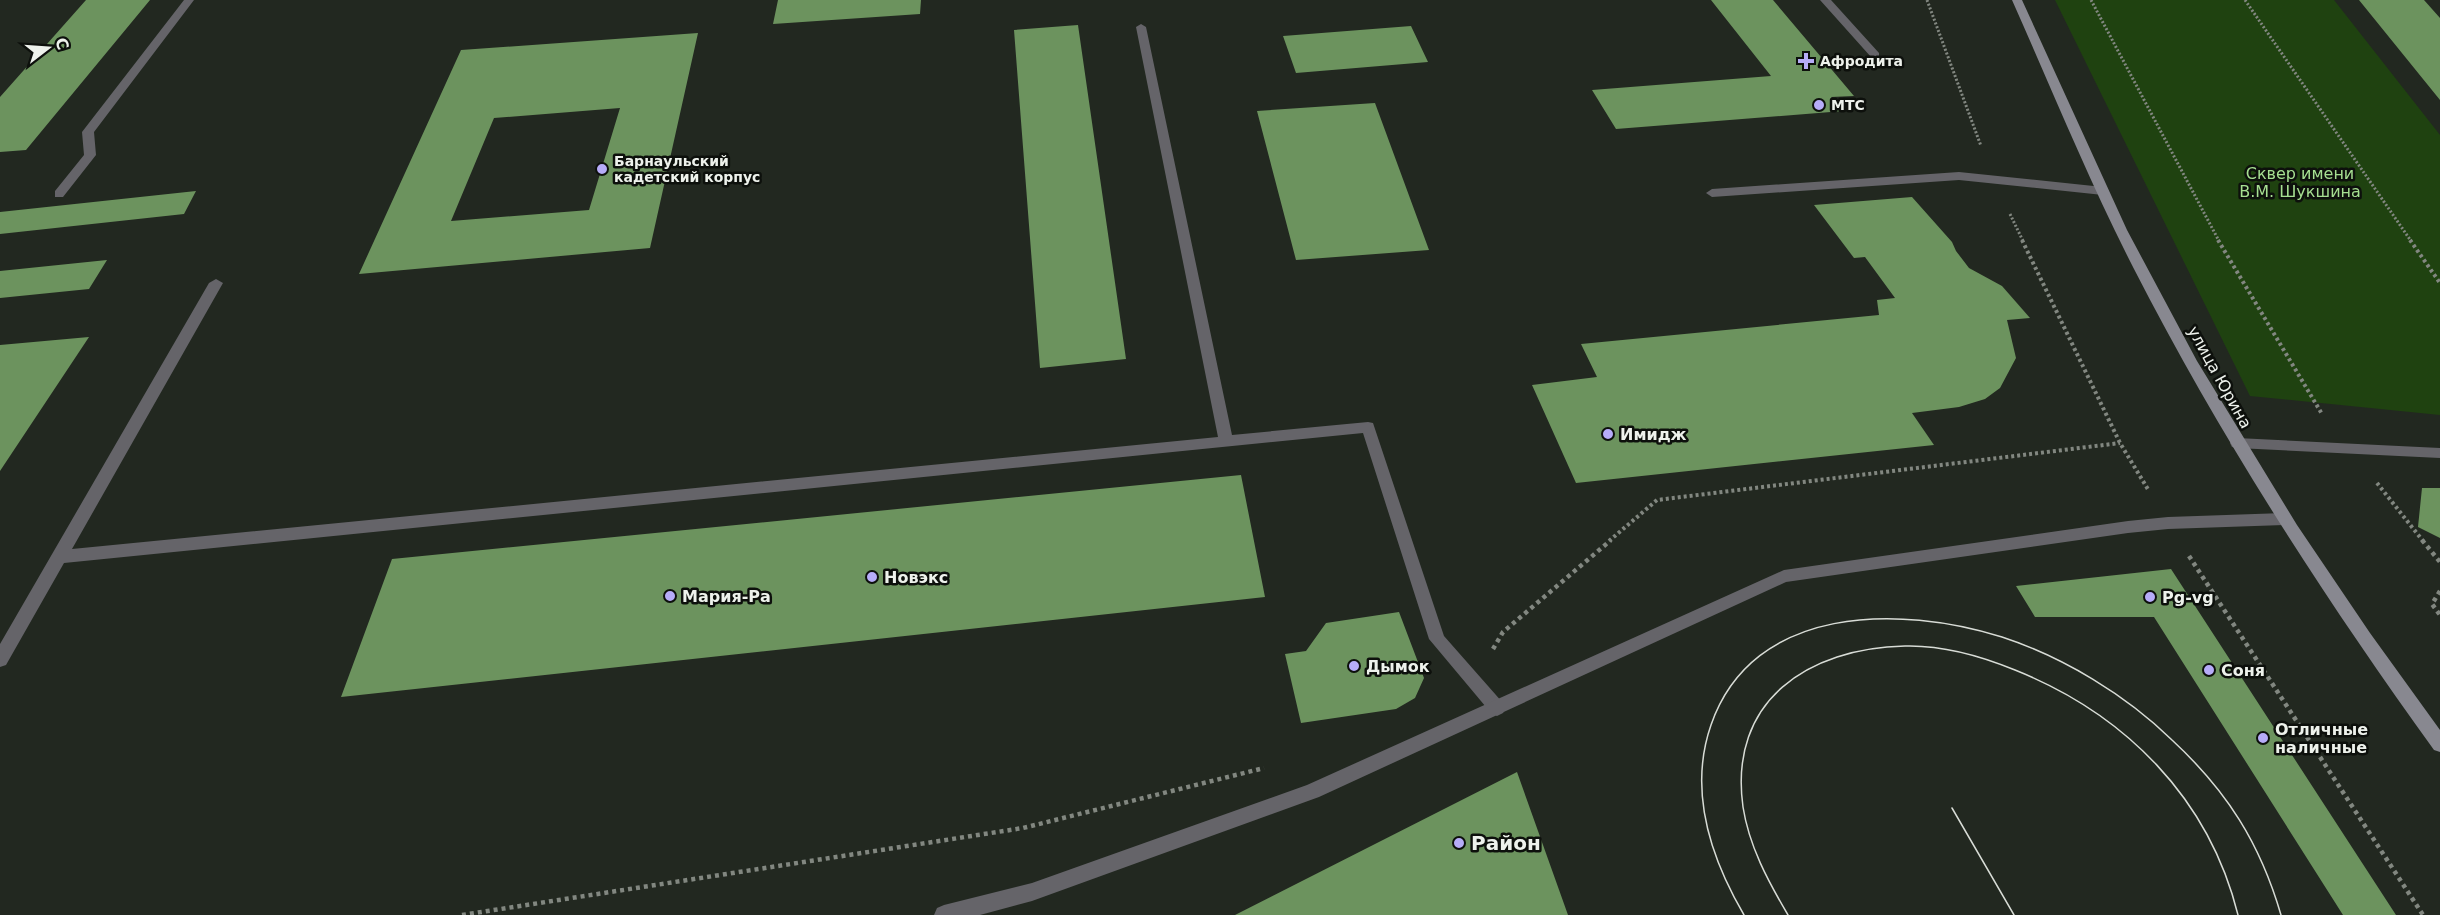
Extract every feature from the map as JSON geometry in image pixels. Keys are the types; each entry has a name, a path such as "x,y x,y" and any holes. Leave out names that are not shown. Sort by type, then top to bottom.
{"street":[{"path":"59,194 90,155 88,132 189,0"},
{"path":"1825,0 1875,55"},
{"name":"улица Юрина","path":"2016,0 2103,191 2159,303 2237,443 2284,519 2440,744"},
{"path":"1141,27 1226,441"},
{"path":"1712,193 1959,176 2103,191"},
{"path":"0,660 216,283"},
{"path":"59,557 1368,427 1437,639 1497,708"},
{"path":"2237,443 2440,453"},
{"path":"944,915 1032,892 1312,791 1784,576 2168,523 2284,519"}],"path":[{"path":"1927,0 1994,180 2120,443 2168,523 2423,915"},
{"path":"2091,0 2208,222 2323,416 2440,562"},
{"path":"2245,0 2440,282"},
{"path":"1473,682 1503,632 1657,500 2120,443"},
{"path":"2440,591 2432,604 2440,615"},
{"path":"462,915 1023,828 1273,766"}],"green space":[{"name":"Сквер имени В.М. Шукшина","path":"2055,0 2334,0 2440,135 2440,415 2250,396"}],"building":[{"path":"86,0 150,0 26,150 0,152 0,97"},
{"path":"778,0 921,0 920,14 773,24"},
{"path":"1711,0 1773,0 1854,96 1831,97 1843,111 1616,129 1592,90 1771,76"},
{"path":"2359,0 2424,0 2440,18 2440,100"},
{"path":"1078,25 1126,359 1040,368 1014,30"},
{"path":"1411,26 1428,62 1296,73 1283,36"},
{"path":"698,33 650,248 359,274 461,50","holes":["620,108 589,210 451,221 494,118"]},
{"path":"1375,103 1429,250 1296,260 1257,111"},
{"path":"196,191 184,214 0,234 0,212"},
{"path":"1912,197 1952,242 1969,268 2002,286 2030,318 2007,320 2016,358 2000,388 1985,399 1959,407 1912,413 1934,445 1576,483 1532,385 1597,377 1581,344 1879,315 1877,300 1895,298 1865,257 1854,258 1814,205"},
{"path":"107,260 89,289 0,298 0,271"},
{"path":"89,337 0,471 0,345"},
{"path":"1241,475 1265,597 341,697 392,559"},
{"path":"2422,488 2440,488 2440,538 2418,527"},
{"path":"2171,569 2396,915 2343,915 2154,617 2035,617 2016,586"},
{"name":"Дымок","path":"1399,612 1424,678 1415,698 1396,709 1301,723 1285,654 1306,651 1326,623"},
{"name":"Район","path":"1517,772 1568,915 1235,915"}],"tram line":[{"path":"1744,915 1721,870 1706,823 1702,799 1702,774 1704,750 1711,725 1731,685 1760,656 1795,636 1834,624 1876,619 1919,620 2002,637 2048,655 2093,679 2135,708 2192,759 2225,799 2252,841 2273,889 2281,915"},
{"path":"1788,915 1760,863 1746,821 1743,807 1742,769 1748,737 1762,710 1782,687 1808,670 1837,657 1870,649 1905,646 1933,647 1961,652 2015,670 2055,688 2092,710 2126,736 2157,765 2184,798 2206,834 2225,873 2238,915"},
{"path":"1952,808 2014,915"}],"place":[{"name":"Афродита","path":"1806,61"},
{"name":"МТС","path":"1819,105"},
{"name":"Барнаульский кадетский корпус","path":"602,169"},
{"name":"Имидж","path":"1608,434"},
{"name":"Новэкс","path":"872,577"},
{"name":"Мария-Ра","path":"670,596"},
{"name":"Pg-vg","path":"2150,597"},
{"name":"Дымок","path":"1354,666"},
{"name":"Соня","path":"2209,670"},
{"name":"Отличные наличные","path":"2263,738"},
{"name":"Район","path":"1459,843"}]}
